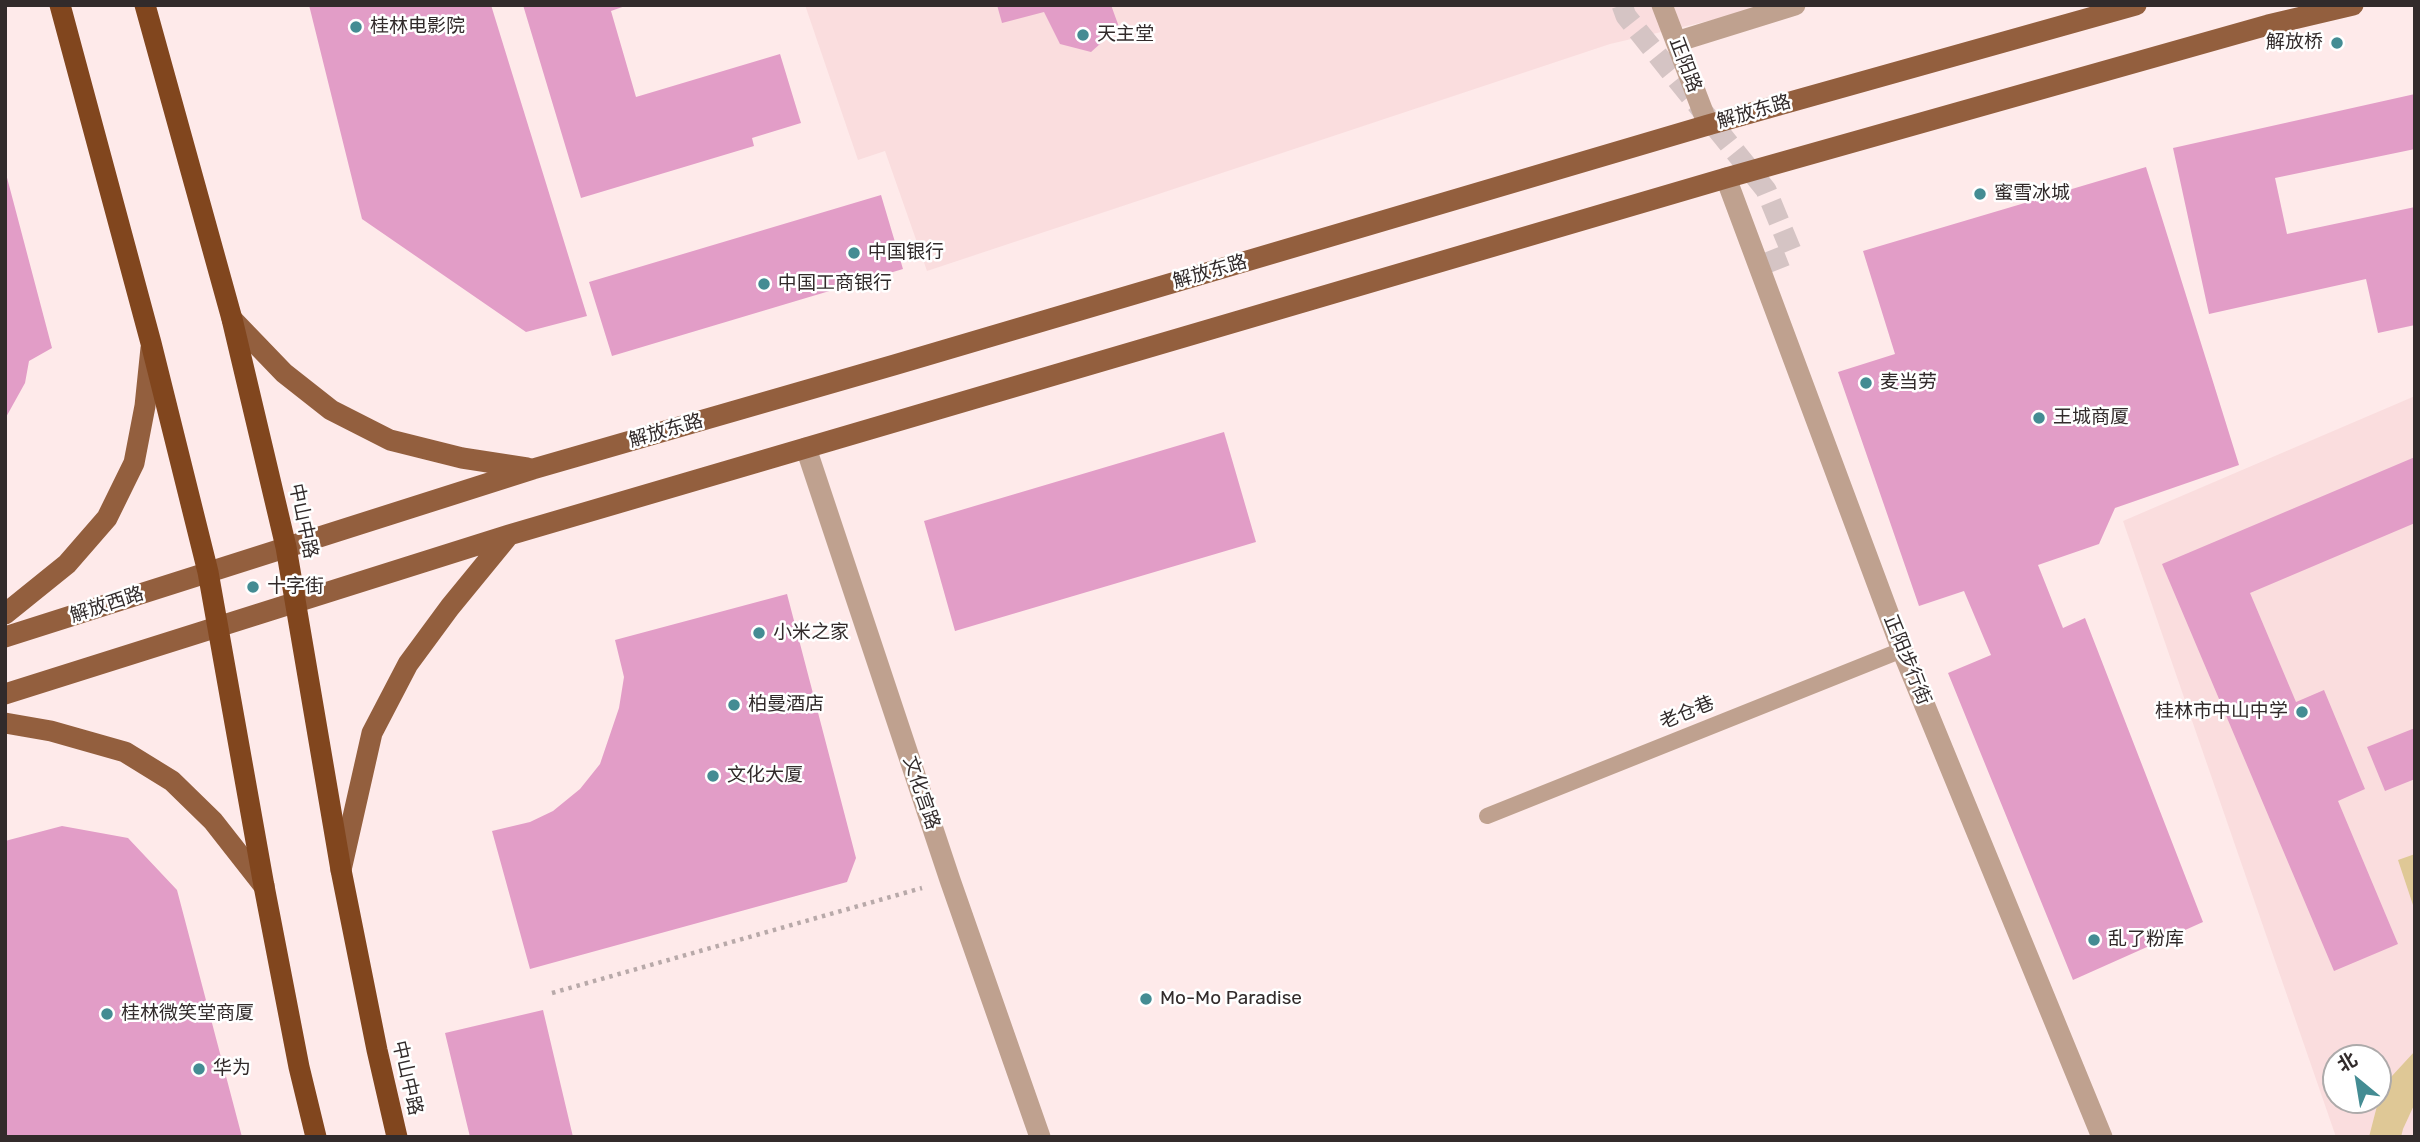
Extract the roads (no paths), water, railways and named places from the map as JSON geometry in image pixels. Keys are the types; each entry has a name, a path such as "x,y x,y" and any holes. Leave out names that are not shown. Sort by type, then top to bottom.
{"highway":[{"path":"60,5 151,343 208,572 264,886 299,1067 316,1137"},
{"name":"中山中路","path":"145,5 232,319 286,547 341,870 397,1137"}],"main road":[{"name":"解放东路","path":"286,547 533,469 1708,125 2136,5"},
{"path":"5,694 509,535 1726,178 2268,25 2353,5"},
{"path":"232,319 284,373 331,410 390,440 462,458 533,469"},
{"path":"5,614 67,564 107,518 134,463 145,407 151,343"},
{"path":"341,870 372,733 408,664 509,535"},
{"name":"解放西路","path":"5,637 286,547"},
{"path":"5,723 51,731 125,752 172,781 214,821 264,886"}],"street":[{"name":"正阳路","path":"1662,5 1708,125"},
{"path":"1676,42 1795,5"},
{"name":"正阳步行街","path":"1726,178 1902,650 2102,1137"},
{"name":"文化宫路","path":"806,448 950,880 1040,1137"}],"lane":[{"name":"老仓巷","path":"1487,816 1902,650"}],"tunnel":[{"path":"1622,5 1626,16 1766,190 1792,253 1759,266"}],"place":[{"name":"桂林电影院","path":"356,27"},
{"name":"天主堂","path":"1083,35"},
{"name":"解放桥","path":"2337,43"},
{"name":"蜜雪冰城","path":"1980,194"},
{"name":"中国银行","path":"854,253"},
{"name":"中国工商银行","path":"764,284"},
{"name":"麦当劳","path":"1866,383"},
{"name":"王城商厦","path":"2039,418"},
{"name":"十字街","path":"253,587"},
{"name":"小米之家","path":"759,633"},
{"name":"柏曼酒店","path":"734,705"},
{"name":"桂林市中山中学","path":"2302,712"},
{"name":"文化大厦","path":"713,776"},
{"name":"乱了粉库","path":"2094,940"},
{"name":"Mo-Mo Paradise","path":"1146,999"},
{"name":"桂林微笑堂商厦","path":"107,1014"},
{"name":"华为","path":"199,1069"}]}
